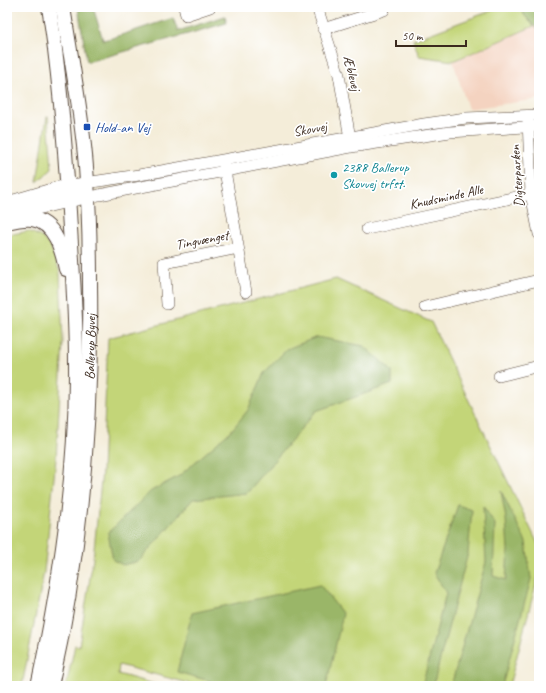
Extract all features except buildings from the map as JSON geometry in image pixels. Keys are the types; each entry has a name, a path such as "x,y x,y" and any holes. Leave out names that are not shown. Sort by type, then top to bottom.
{"main road":[{"name":"Ballerup Byvej","path":"38,686 49,633 60,564 71,465 76,369 68,193 58,67 49,7"},
{"name":"Ballerup Byvej","path":"51,686 73,564 82,488 86,443 91,335 87,182 79,104 63,7"},
{"path":"7,209 68,193 80,188 87,182"},
{"path":"7,222 33,219 42,222 49,227 58,242 63,255 74,310"}],"street":[{"path":"184,7 186,15 210,7"},
{"name":"Æblevej","path":"316,7 339,75 350,142"},
{"path":"323,29 364,11 384,10 383,7"},
{"name":"Skovvej","path":"88,198 224,166 350,142 424,124 458,119 532,122 539,115"},
{"name":"Digterparken","path":"532,122 531,194 539,234"},
{"name":"Skovvej","path":"87,182 224,166"},
{"name":"Tingvænget","path":"224,166 246,292"},
{"path":"7,202 54,188 88,198"},
{"path":"7,216 68,193"},
{"name":"Knudsminde Alle","path":"368,229 531,194"},
{"name":"Tingvænget","path":"167,304 164,263 238,248"},
{"path":"425,307 539,280"},
{"path":"499,376 539,366"}],"shaded area":[{"path":"534,26 539,31 539,99 468,109 453,61"}],"green space":[{"path":"78,7 93,7 103,40 173,18 178,31 225,16 227,23 87,62"},
{"path":"496,7 520,7 525,16 534,26 453,61 419,56 413,40 496,9"},
{"path":"520,7 536,7 539,11 539,31 525,16"},
{"path":"47,116 52,169 37,182"},
{"path":"29,231 43,238 51,248 60,272 63,342 56,459 44,572 22,686 7,686 7,235"},
{"path":"336,279 431,322 539,546 539,573 509,686 199,686 119,665 118,674 161,686 66,686 75,645 79,646 93,559 102,472 108,338"},
{"path":"317,337 364,346 392,371 392,384 316,411 247,493 193,499 139,561 123,565 113,560 108,533 151,491 179,476 231,431 248,410 264,373 287,349"},
{"path":"501,491 526,542 531,579 502,686 451,686 486,562 483,506 495,524 493,576 506,580 508,550 506,519"},
{"path":"458,505 472,510 468,553 433,686 422,686 446,593 434,573"},
{"path":"320,585 343,614 326,686 228,686 177,672 192,613"}],"place":[{"name":"Hold-an Vej","path":"87,127"},
{"name":"2388 Ballerup Skovvej trfst.","path":"334,175"}]}
